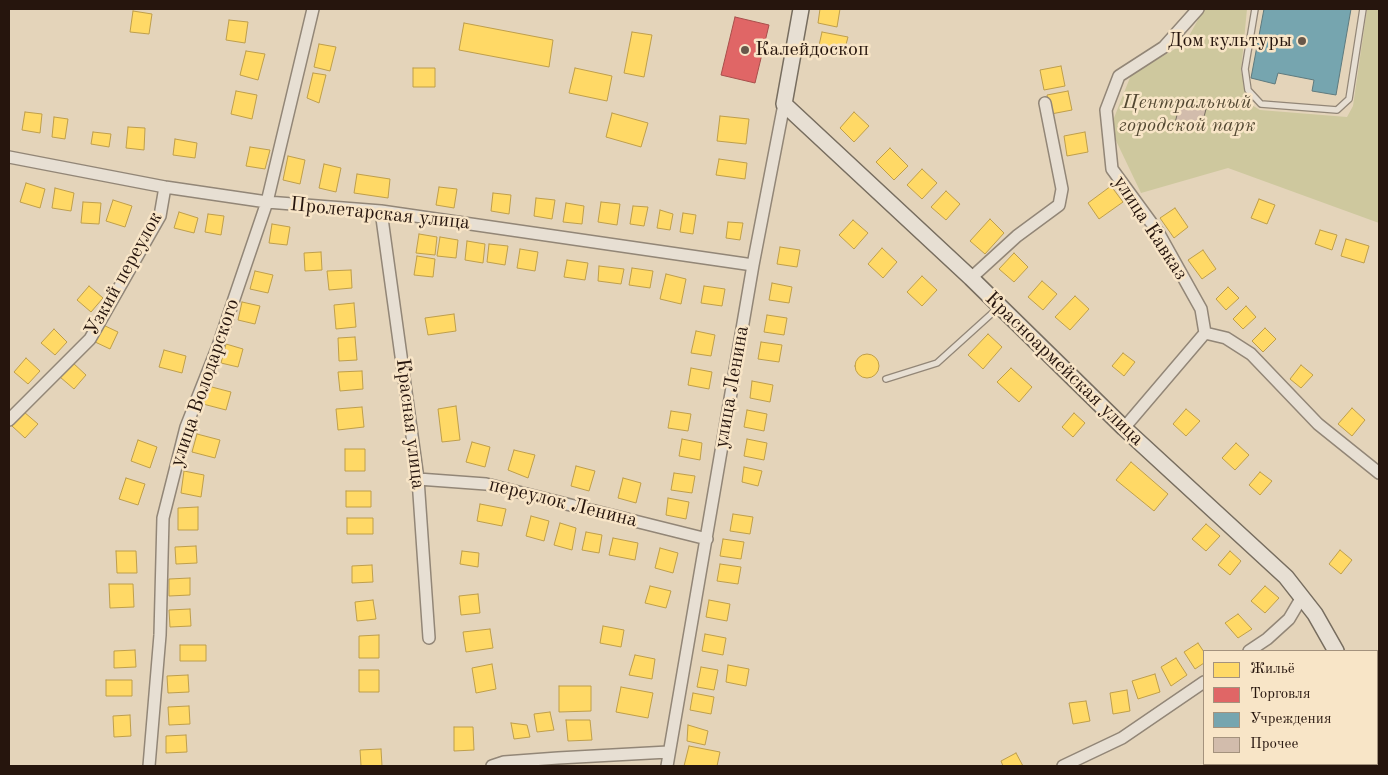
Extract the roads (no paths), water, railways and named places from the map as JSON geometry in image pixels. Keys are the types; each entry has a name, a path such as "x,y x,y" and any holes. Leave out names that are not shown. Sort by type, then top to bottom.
{"street":[{"name":"улица Володарского","path":"149,766 160,635 163,518 186,427 221,337 267,202 313,9"},
{"name":"улица Ленина","path":"667,766 753,265 801,9"},
{"name":"улица Кавказ","path":"1198,9 1164,47 1119,76 1106,110 1112,169 1158,232 1201,309 1205,333"},
{"path":"971,278 1017,236 1059,205 1062,189 1045,103"},
{"name":"Красноармейская улица","path":"784,104 971,278 1124,428 1271,562 1302,597 1334,648"},
{"name":"Пролетарская улица","path":"9,156 165,187 267,202 381,211 753,265"},
{"name":"Узкий переулок","path":"9,420 90,339 160,216 165,187"},
{"name":"Красная улица","path":"381,211 418,479 429,638"},
{"path":"1124,428 1205,333 1226,338 1251,354 1318,424 1379,473"},
{"name":"переулок Ленина","path":"418,479 486,484 707,539"},
{"path":"1250,650 1267,639 1289,618 1302,597"},
{"path":"1063,766 1122,738 1203,683"},
{"path":"492,766 504,762 668,752"}],"lane":[{"path":"1254,9 1245,69 1248,90 1261,104 1337,110 1349,99 1363,9"},
{"path":"886,379 937,363 999,307"}],"place":[{"name":"Дом культуры","path":"1302,41"},
{"name":"Калейдоскоп","path":"745,50"}],"park label":[{"name":"Центральный городской парк","path":"1187,114"}]}
